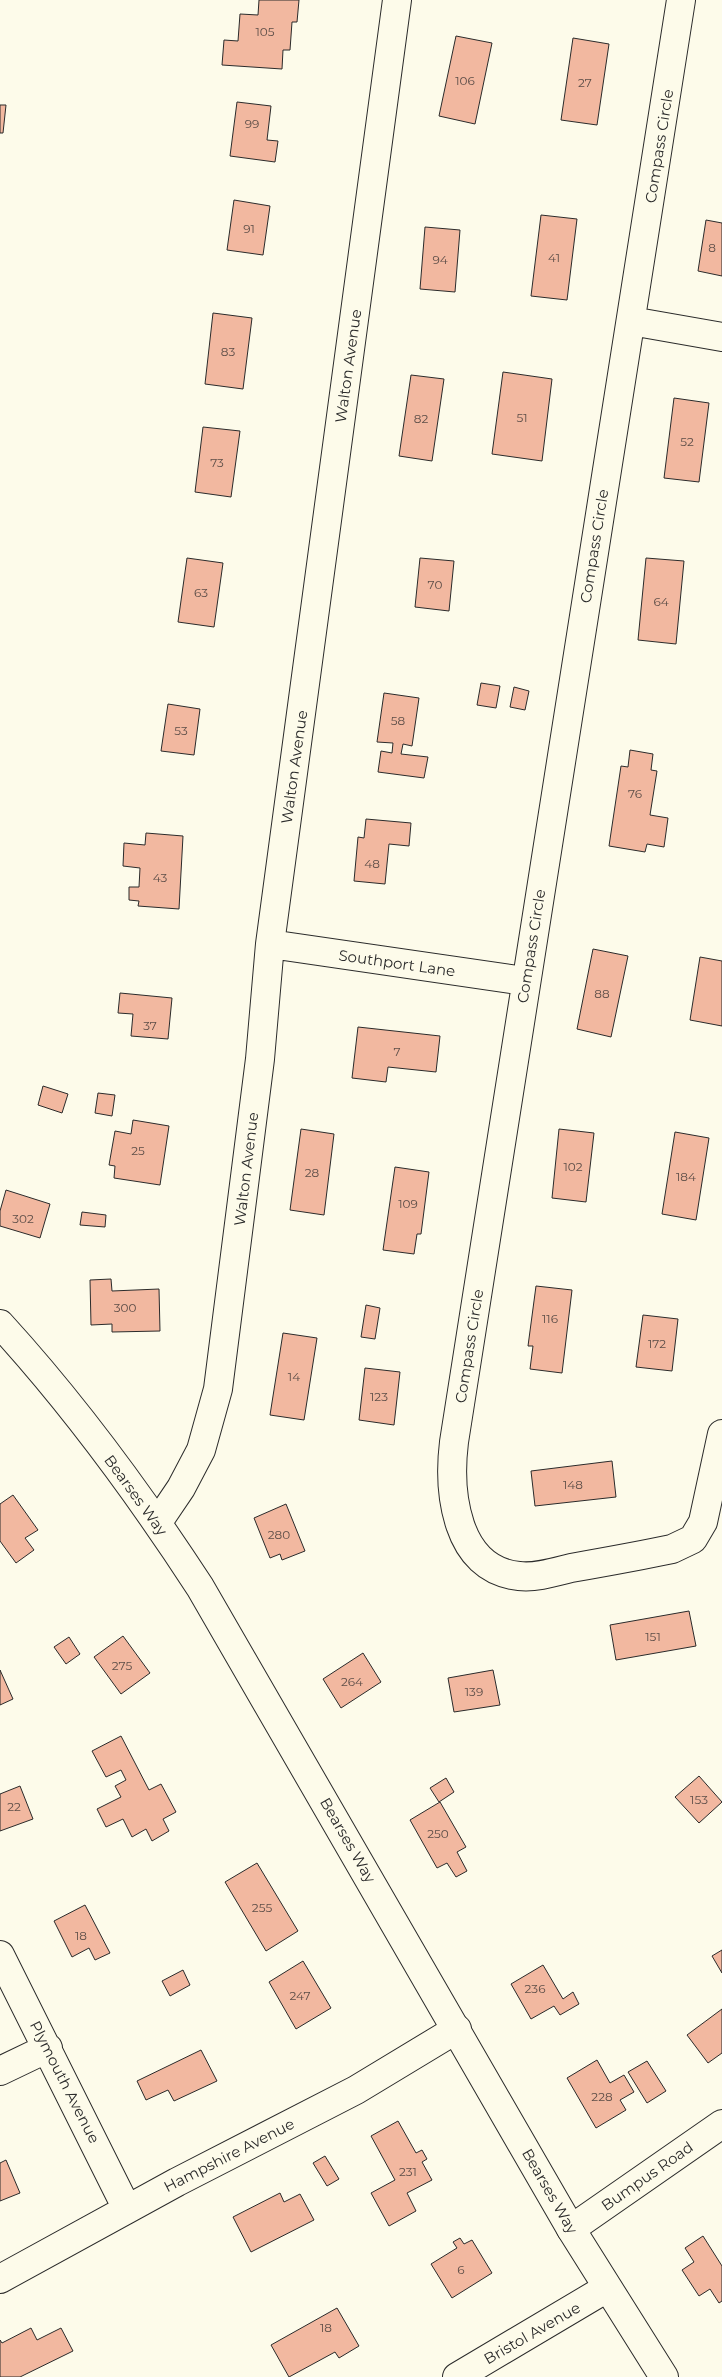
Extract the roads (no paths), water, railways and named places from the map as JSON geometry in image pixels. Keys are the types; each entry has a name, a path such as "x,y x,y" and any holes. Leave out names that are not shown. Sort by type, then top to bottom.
{"street":[{"name":"Walton Avenue","path":"158,1522 181,1488 201,1450 218,1389 260,1058 270,944 397,0"},
{"name":"Compass Circle","path":"681,0 525,981 453,1449 452,1488 460,1527 479,1558 492,1568 520,1576 672,1549 693,1539 703,1522 722,1434"},
{"path":"631,321 722,338"},
{"name":"Southport Lane","path":"270,944 525,981"},
{"name":"Bearses Way","path":"0,1324 75,1411 158,1522 229,1636 571,2229 664,2377"},
{"name":"Plymouth Avenue","path":"0,1956 48,2048 127,2209"},
{"name":"Hampshire Avenue","path":"0,2279 127,2209 356,2090 457,2029"},
{"path":"0,2071 48,2048"},
{"name":"Bumpus Road","path":"571,2229 722,2124"},
{"name":"Bristol Avenue","path":"457,2377 607,2288"}]}
